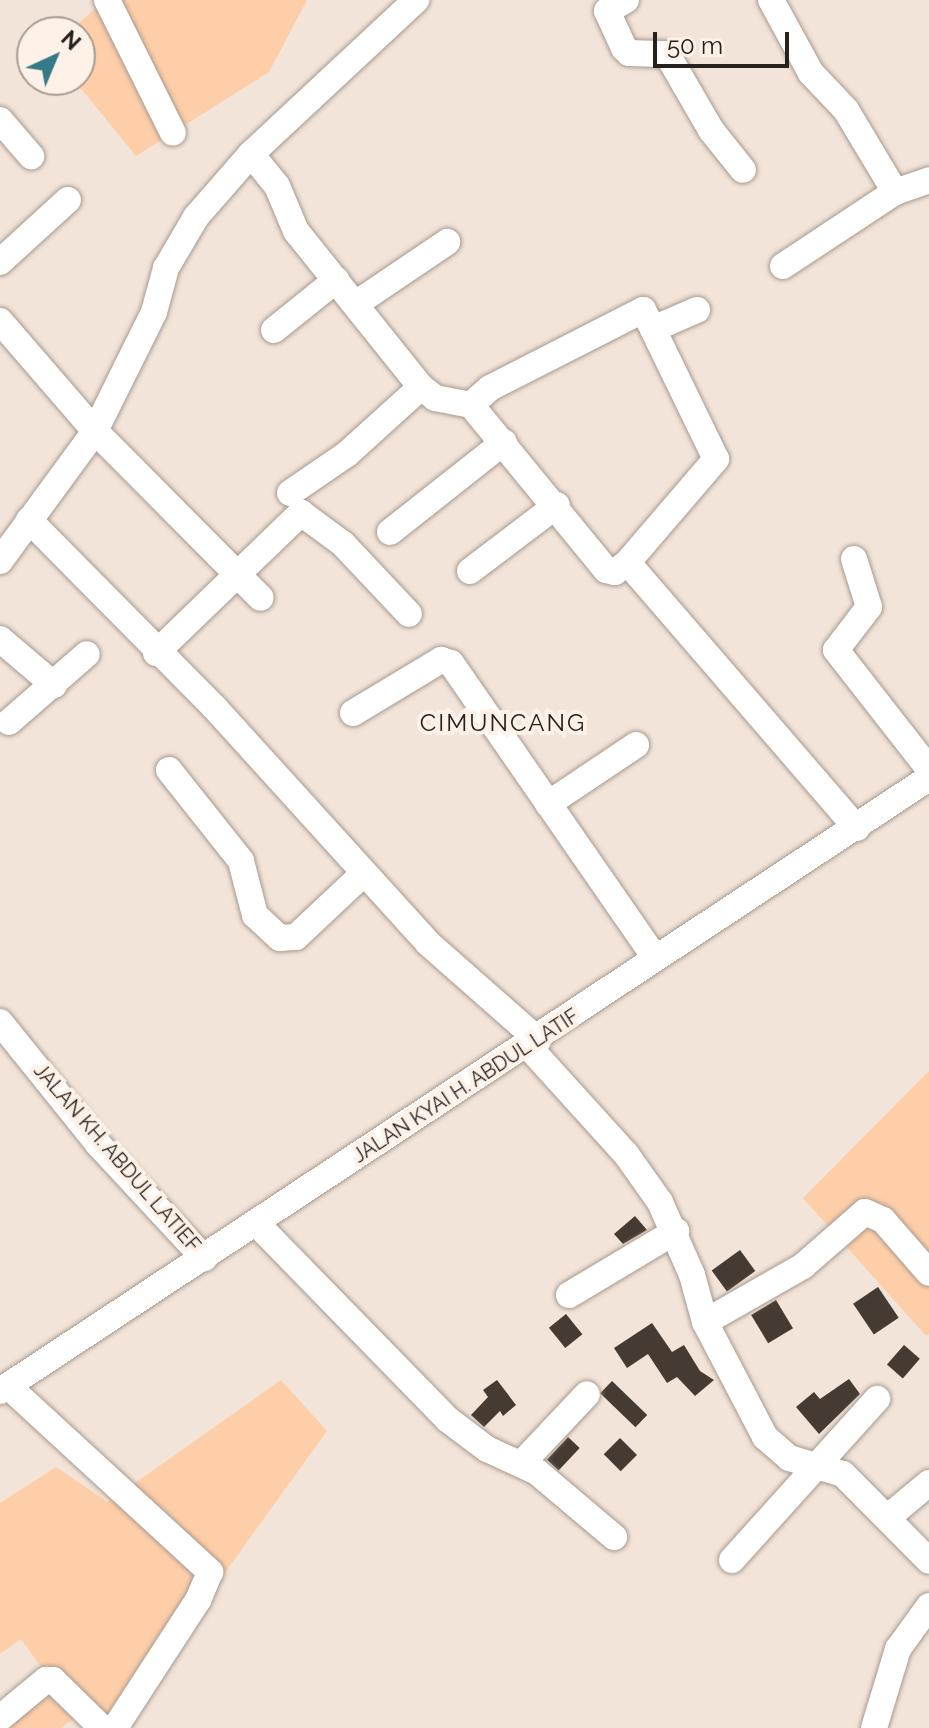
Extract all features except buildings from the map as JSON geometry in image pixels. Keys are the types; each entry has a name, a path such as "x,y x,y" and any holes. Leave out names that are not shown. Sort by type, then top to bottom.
{"street":[{"path":"107,0 173,133"},
{"path":"0,561 95,431 154,312 166,268 180,243 251,154 416,0"},
{"path":"626,0 607,11 624,48 629,53 667,54 711,130 743,170"},
{"path":"771,0 811,73 846,110 895,192"},
{"path":"0,120 31,156"},
{"path":"251,154 277,186 296,231 357,303 421,387 435,398 471,405 557,505 606,570 615,572 627,563 716,459 643,310 490,388 471,405"},
{"path":"783,266 895,192 929,180"},
{"path":"0,262 68,200"},
{"path":"357,303 447,242"},
{"path":"274,330 336,280"},
{"path":"653,329 697,310"},
{"path":"0,321 95,431 261,598"},
{"path":"290,493 347,454 421,387"},
{"path":"390,532 504,442"},
{"path":"470,571 557,505"},
{"path":"156,653 296,515 308,514 409,614"},
{"path":"29,520 156,653 215,708 428,943 533,1043 626,1154 676,1231 705,1322 765,1437 789,1458 843,1474 929,1561"},
{"path":"854,559 869,607 836,650 929,769"},
{"path":"627,563 857,828"},
{"path":"0,639 54,685"},
{"path":"9,722 87,654"},
{"path":"353,713 446,659 655,958"},
{"path":"548,804 636,745"},
{"path":"169,770 241,861 255,915 280,938 296,937 363,874"},
{"name":"JALAN KYAI H. ABDUL LATIF","path":"4,1388 533,1043 655,958 929,778"},
{"name":"JALAN KH. ABDUL LATIEF","path":"0,1022 98,1144 204,1258"},
{"path":"705,1322 803,1266 865,1212 883,1220 929,1273"},
{"path":"256,1223 447,1419 487,1449 523,1462 614,1537"},
{"path":"569,1295 676,1231"},
{"path":"4,1388 210,1572 198,1600 115,1728"},
{"path":"523,1462 587,1394"},
{"path":"732,1560 877,1399"},
{"path":"887,1518 929,1483"},
{"path":"874,1728 898,1649 929,1606"},
{"path":"0,1718 46,1680 53,1680 102,1728"}],"shaded area":[{"path":"105,0 307,0 269,72 136,156 87,96 96,96 96,16 87,16"},
{"path":"929,1071 929,1334 926,1336 803,1198"},
{"path":"281,1380 327,1431 113,1728 79,1714 61,1728 0,1728 49,1678 21,1639 0,1654 0,1503 56,1467 108,1502"}],"district":[{"name":"CIMUNCANG","path":"503,723"}]}
